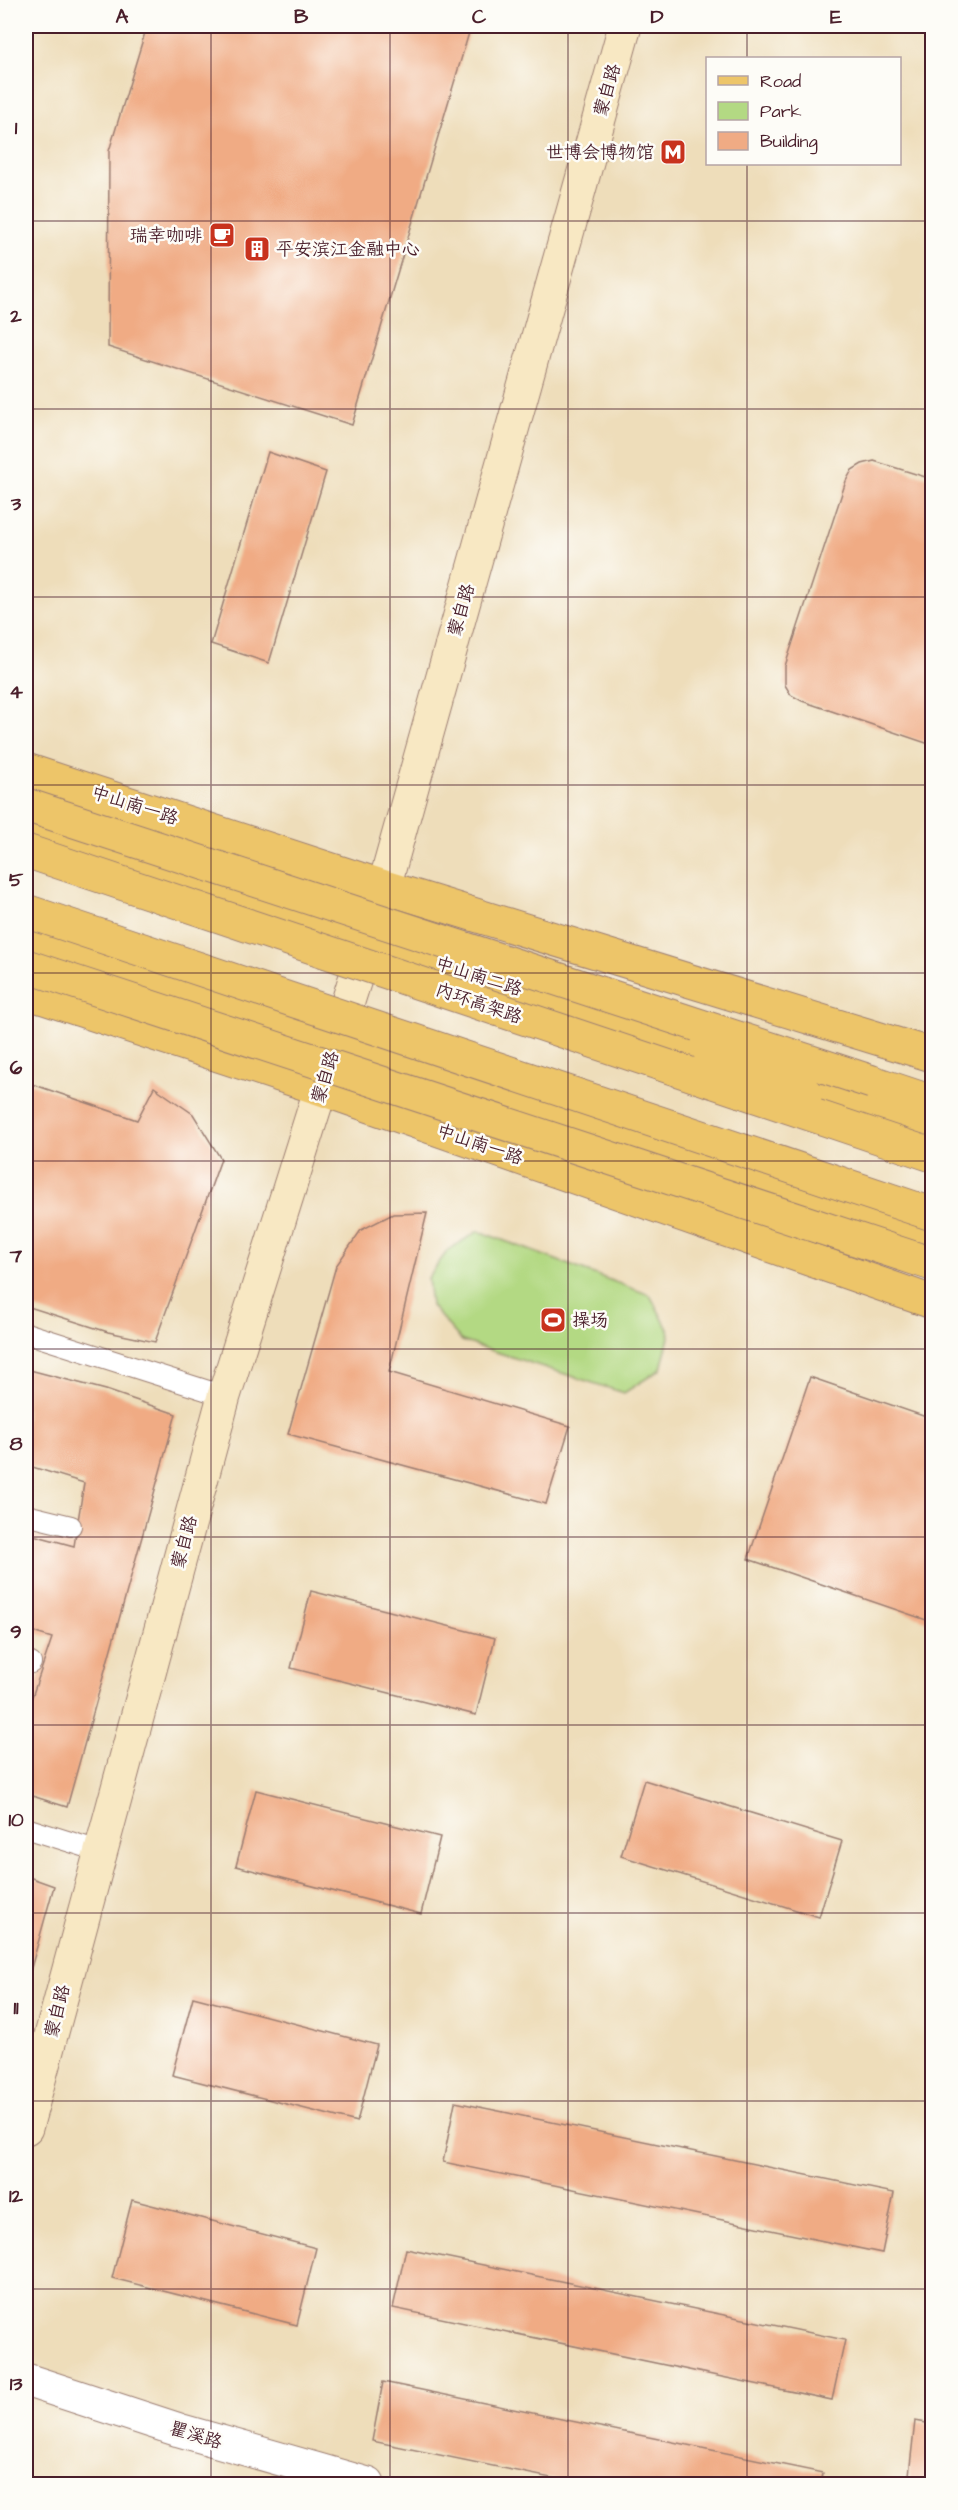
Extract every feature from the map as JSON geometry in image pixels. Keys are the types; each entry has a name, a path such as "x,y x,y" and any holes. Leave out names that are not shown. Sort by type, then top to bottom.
{"main road":[{"name":"中山南一路","path":"26,770 384,887 933,1055"},
{"path":"26,805 933,1102"},
{"name":"中山南二路","path":"26,826 933,1127"},
{"name":"内环高架路","path":"26,851 933,1155"},
{"path":"26,911 933,1214"},
{"path":"26,936 339,1034 933,1239"},
{"path":"26,966 933,1264"},
{"name":"中山南一路","path":"26,992 322,1089 933,1302"},
{"path":"593,992 933,1155"}],"street":[{"name":"蒙自路","path":"26,2128 99,1851 224,1396 384,887 625,26"},
{"name":"瞿溪路","path":"26,2380 179,2430 368,2484"}],"lane":[{"path":"26,1334 224,1396"},
{"path":"26,1515 71,1526"},
{"path":"26,1828 99,1851"}],"green space":[{"name":"操场","path":"478,1231 650,1295 670,1333 661,1369 624,1393 462,1341 431,1306 428,1278 448,1250"}],"building":[{"name":"平安滨江金融中心","path":"147,26 471,26 352,425 108,347 109,151"},
{"path":"268,452 326,472 269,663 211,644"},
{"path":"874,461 932,479 932,745 802,701 791,695 785,685 785,666 846,481 852,470"},
{"path":"26,1082 137,1120 154,1087 193,1114 221,1159 155,1342 108,1332 26,1306"},
{"path":"427,1213 389,1372 570,1426 546,1504 288,1434 336,1266 361,1230 393,1214"},
{"path":"26,1369 106,1390 176,1414 67,1807 26,1794 26,1695 32,1697 52,1638 26,1630 26,1533 74,1546 84,1483 26,1465"},
{"path":"810,1377 932,1419 932,1622 748,1559"},
{"path":"311,1591 495,1638 476,1715 291,1668"},
{"path":"644,1780 842,1841 819,1917 621,1856"},
{"path":"256,1790 440,1837 421,1914 236,1866"},
{"path":"26,1876 54,1886 26,1986"},
{"path":"193,1997 377,2045 357,2122 172,2075"},
{"path":"455,2102 894,2193 882,2253 443,2162"},
{"path":"132,2200 316,2248 297,2325 112,2278"},
{"path":"406,2249 845,2340 832,2400 393,2308"},
{"path":"383,2382 823,2473 821,2484 580,2484 372,2441"},
{"path":"915,2421 932,2424 932,2484 908,2484"}],"place":[{"name":"世博会博物馆","path":"673,152"},
{"name":"瑞幸咖啡","path":"222,235"},
{"name":"平安滨江金融中心","path":"257,249"},
{"name":"操场","path":"553,1320"}]}
